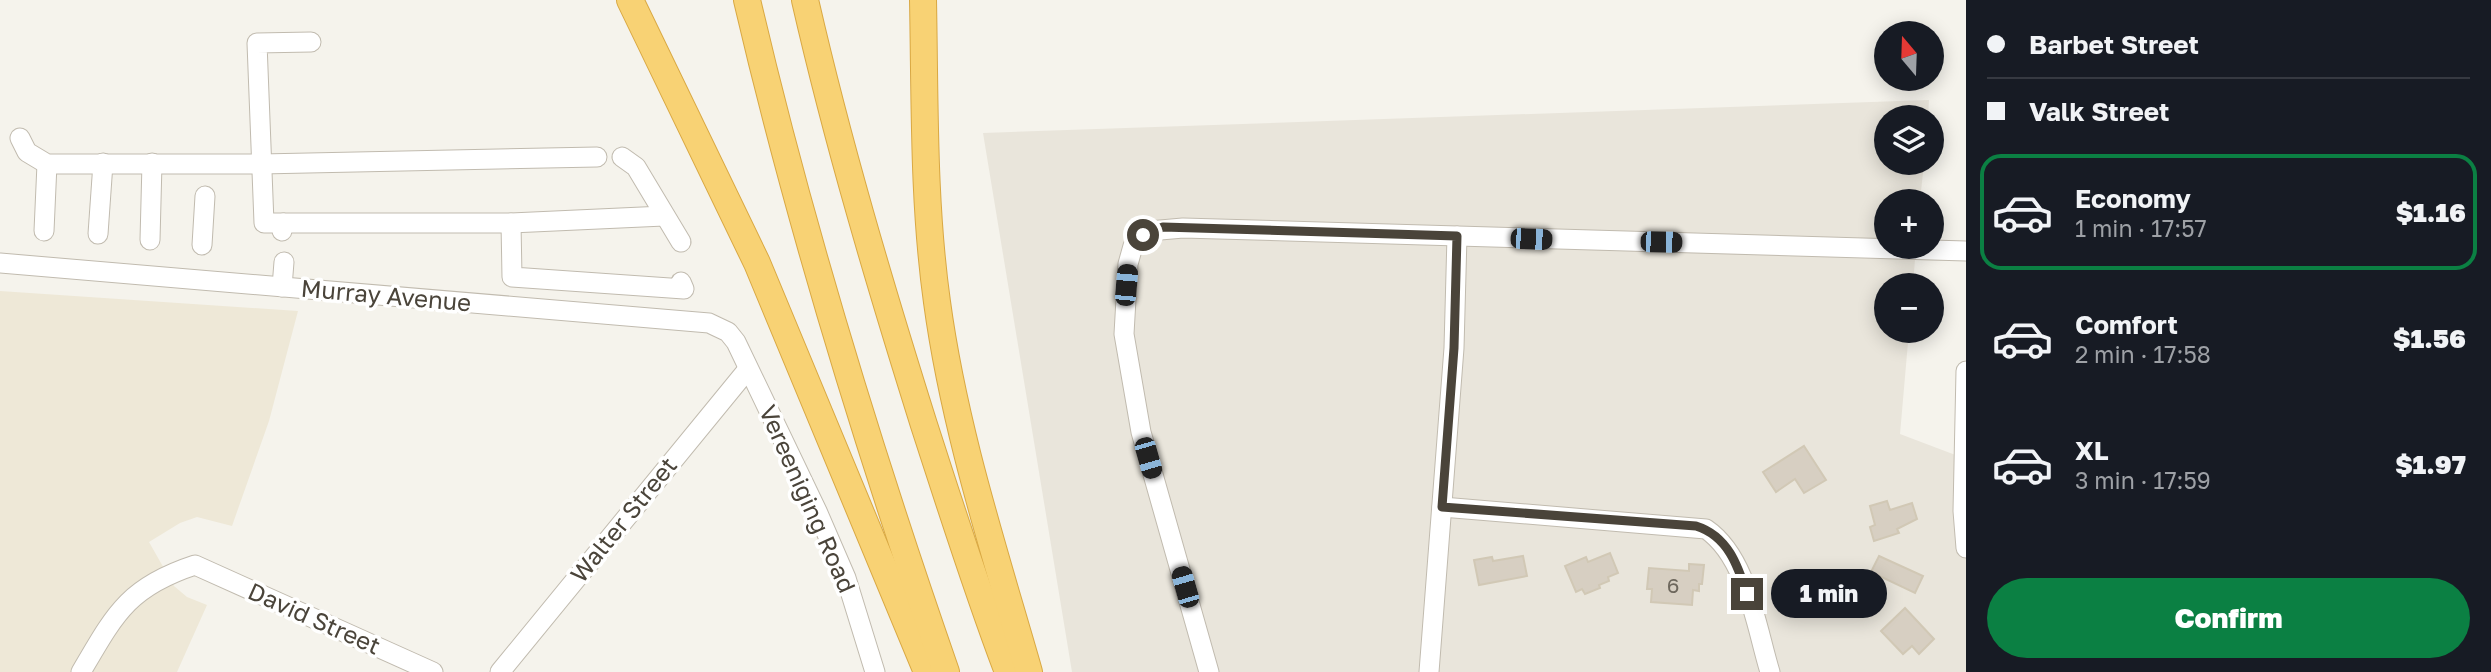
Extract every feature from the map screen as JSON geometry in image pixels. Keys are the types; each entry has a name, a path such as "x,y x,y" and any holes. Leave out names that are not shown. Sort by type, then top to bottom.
{"highway":[{"path":"630,0 757,263 927,672"},
{"path":"747,0 820,278 897,529 946,672"},
{"path":"805,0 823,77 887,307 958,530 1008,672"},
{"path":"923,0 927,191 939,315 948,373 988,534 1029,672"}],"street":[{"path":"311,42 257,43 264,223 282,227 511,223 664,216"},
{"path":"20,138 26,152 47,164 261,164 597,157"},
{"path":"622,157 636,167 681,242"},
{"path":"98,234 103,163"},
{"path":"150,240 152,163"},
{"path":"44,231 47,164"},
{"path":"202,245 205,196"},
{"path":"511,223 512,277 684,289 681,282"},
{"path":"1209,672 1134,402 1124,334 1128,264 1133,246 1149,231 1163,227 1966,251"},
{"path":"1429,672 1454,348 1457,236"},
{"path":"282,287 284,262"},
{"name":"Murray Avenue","path":"0,263 709,323 732,336 748,369"},
{"name":"Walter Street","path":"499,672 748,369"},
{"name":"Vereeniging Road","path":"748,369 817,511 846,578 875,672"},
{"path":"1966,371 1963,511 1966,548"},
{"path":"1442,507 1706,529 1726,546 1739,569 1770,672"},
{"name":"David Street","path":"81,672 110,623 132,597 169,574 195,565 433,672"}],"shaded area":[{"path":"1929,100 1929,105 1874,105 1874,175 1923,175 1921,189 1874,189 1874,259 1915,259 1914,273 1874,273 1874,343 1908,343 1900,434 1966,459 1966,672 1072,672 983,133"},
{"path":"0,291 298,311 269,421 232,526 197,517 180,523 149,542 174,586 187,597 207,605 177,672 0,672"}],"building":[{"path":"1804,446 1826,480 1804,493 1795,479 1776,492 1763,472"},
{"path":"1887,501 1890,510 1912,503 1917,519 1897,529 1899,533 1874,541 1870,527 1875,525 1870,506"},
{"path":"1610,553 1618,573 1608,577 1609,581 1599,585 1600,588 1585,594 1582,589 1576,592 1565,566 1586,557 1588,562"},
{"path":"1523,556 1527,576 1479,585 1474,560 1492,557 1493,561"},
{"path":"1879,556 1923,576 1915,593 1871,572"},
{"path":"1689,564 1704,565 1702,584 1699,584 1699,591 1693,590 1692,605 1651,602 1652,589 1647,589 1649,568 1689,571"},
{"path":"1905,608 1934,639 1919,654 1912,646 1903,654 1881,631"}],"route":[{"path":"1143,235 1163,227 1457,236 1454,348 1442,507 1696,526 1706,529 1726,546 1739,569 1747,594"}]}
